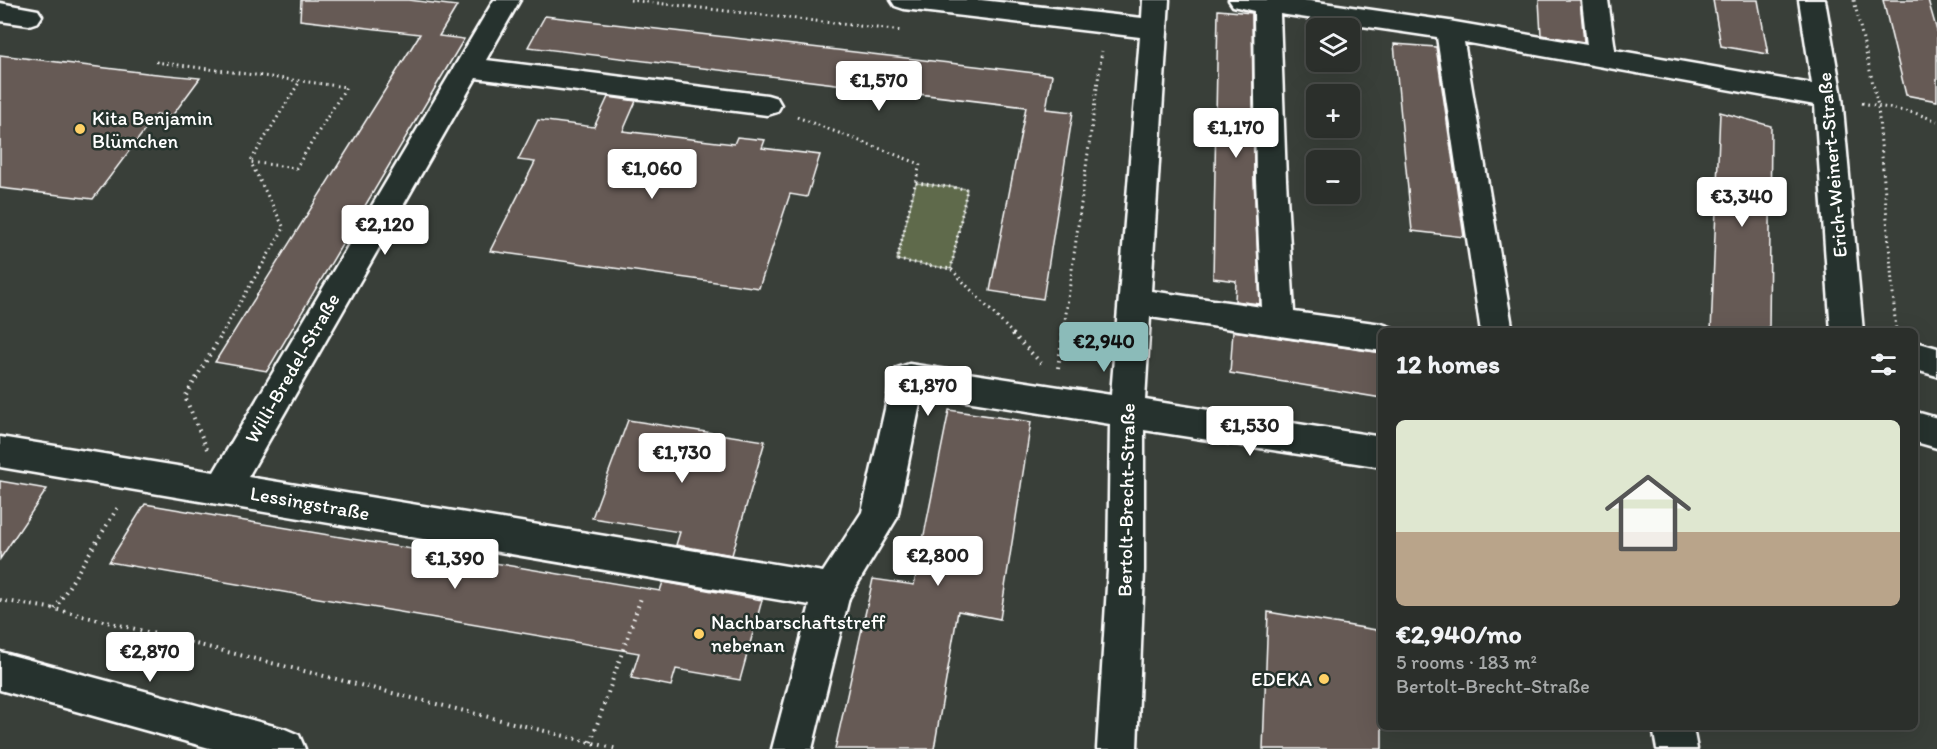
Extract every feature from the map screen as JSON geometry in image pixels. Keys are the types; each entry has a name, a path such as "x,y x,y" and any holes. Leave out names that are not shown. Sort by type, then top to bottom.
{"street":[{"name":"Willi-Bredel-Straße","path":"223,488 507,0"},
{"path":"904,0 1106,23 1155,14"},
{"path":"1429,0 1439,28 1496,328"},
{"path":"1594,0 1602,57"},
{"name":"Erich-Weinert-Straße","path":"1812,0 1828,97 1847,328"},
{"path":"1279,321 1258,1 1439,28 1828,97"},
{"path":"0,12 29,16"},
{"name":"Bertolt-Brecht-Straße","path":"1118,749 1126,570 1127,411 1155,14"},
{"path":"466,68 767,105"},
{"path":"1134,302 1279,321 1378,337"},
{"path":"1918,357 1937,362"},
{"path":"792,749 832,591 879,518 909,378 1059,390 1127,411 1378,451"},
{"path":"1918,428 1937,433"},
{"name":"Lessingstraße","path":"0,452 832,591"},
{"path":"0,671 285,749"},
{"path":"1673,730 1677,749"}],"path":[{"path":"630,0 913,32"},
{"path":"1854,0 1878,106 1896,328"},
{"path":"1059,390 1106,23"},
{"path":"1090,52 1102,54"},
{"path":"156,62 346,87 296,168 250,162"},
{"path":"250,162 300,81"},
{"path":"1828,97 1915,113 1937,121"},
{"path":"767,105 920,164 897,260 951,268 1059,390"},
{"path":"223,488 185,397 284,228 250,162"},
{"path":"916,183 967,189 951,268"},
{"path":"56,609 137,475"},
{"path":"591,741 654,561"},
{"path":"0,600 56,609 617,749"}],"green space":[{"path":"916,183 967,189 951,269 897,260"}],"building":[{"path":"301,0 409,0 457,6 439,36 464,39 267,371 215,362 420,34 300,20"},
{"path":"1539,0 1580,0 1584,42 1541,35"},
{"path":"1713,0 1758,0 1768,54 1721,46"},
{"path":"1883,0 1928,0 1937,31 1937,101 1906,95"},
{"path":"1218,10 1252,13 1254,180 1260,304 1235,301 1236,281 1213,278"},
{"path":"545,16 1052,75 1046,109 1073,112 1043,299 990,291 1026,107 528,47"},
{"path":"1394,44 1436,47 1464,237 1412,231"},
{"name":"Kita Benjamin Blümchen","path":"0,55 200,78 172,116 157,114 93,199 0,188"},
{"path":"608,97 636,101 623,131 734,144 737,137 765,140 762,148 820,155 807,197 790,194 759,288 490,251 535,162 518,160 538,120 594,127"},
{"path":"1720,112 1771,126 1769,328 1711,328"},
{"path":"1233,331 1378,352 1378,397 1230,373"},
{"path":"949,410 1031,422 1000,619 958,611 934,749 835,749 873,579 914,585"},
{"path":"628,420 765,441 732,555 676,545 680,532 592,518"},
{"path":"0,481 47,489 0,559"},
{"path":"145,504 660,591 663,582 762,600 740,680 676,669 671,686 631,678 639,653 109,562"},
{"name":"EDEKA","path":"1268,612 1378,630 1378,730 1382,730 1382,749 1263,749"}],"place":[{"name":"Kita Benjamin Blümchen","path":"80,129"},
{"name":"Nachbarschaftstreff nebenan","path":"699,634"},
{"name":"EDEKA","path":"1324,679"}]}
